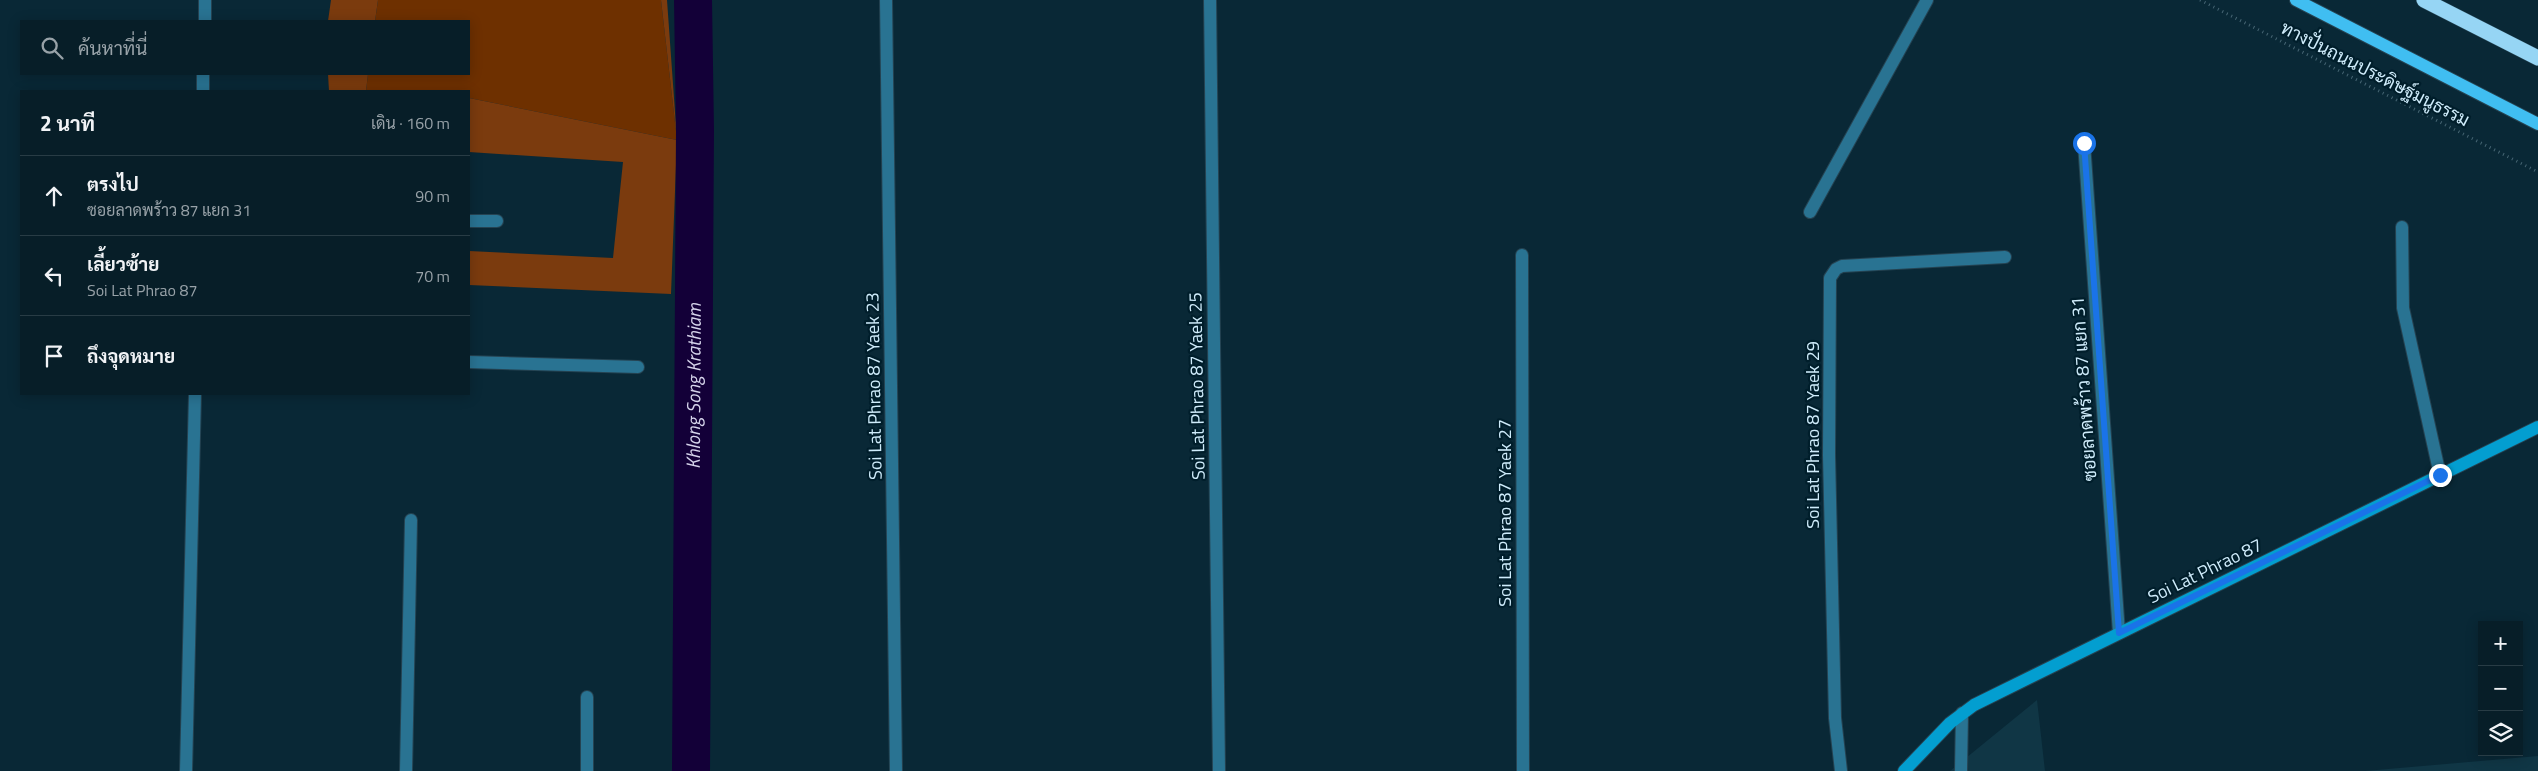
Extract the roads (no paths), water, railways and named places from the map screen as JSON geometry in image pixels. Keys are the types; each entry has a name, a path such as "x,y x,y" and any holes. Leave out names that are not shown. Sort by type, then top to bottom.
{"highway":[{"path":"2424,0 2538,58"}],"main road":[{"path":"2296,0 2538,124"}],"street":[{"path":"205,0 205,20"},
{"name":"Soi Lat Phrao 87 Yaek 23","path":"886,0 896,771"},
{"name":"Soi Lat Phrao 87 Yaek 25","path":"1210,0 1219,771"},
{"path":"1810,212 1927,0"},
{"path":"203,75 203,90"},
{"name":"ซอยลาดพร้าว 87 แยก 31","path":"2084,143 2119,633"},
{"path":"470,221 497,221"},
{"path":"2402,227 2403,308 2440,475"},
{"name":"Soi Lat Phrao 87 Yaek 27","path":"1522,255 1523,771"},
{"name":"Soi Lat Phrao 87 Yaek 29","path":"1841,771 1836,718 1830,474 1830,278 1836,269 1842,266 2005,257"},
{"path":"470,362 638,367"},
{"path":"186,771 196,395"},
{"name":"Soi Lat Phrao 87","path":"1904,771 1962,713 2119,633 2538,427"},
{"path":"406,771 411,520"},
{"path":"587,697 587,771"},
{"path":"1961,771 1962,713"}],"waterway":[{"name":"Khlong Song Krathiam","path":"691,771 695,130 693,0"}]}
